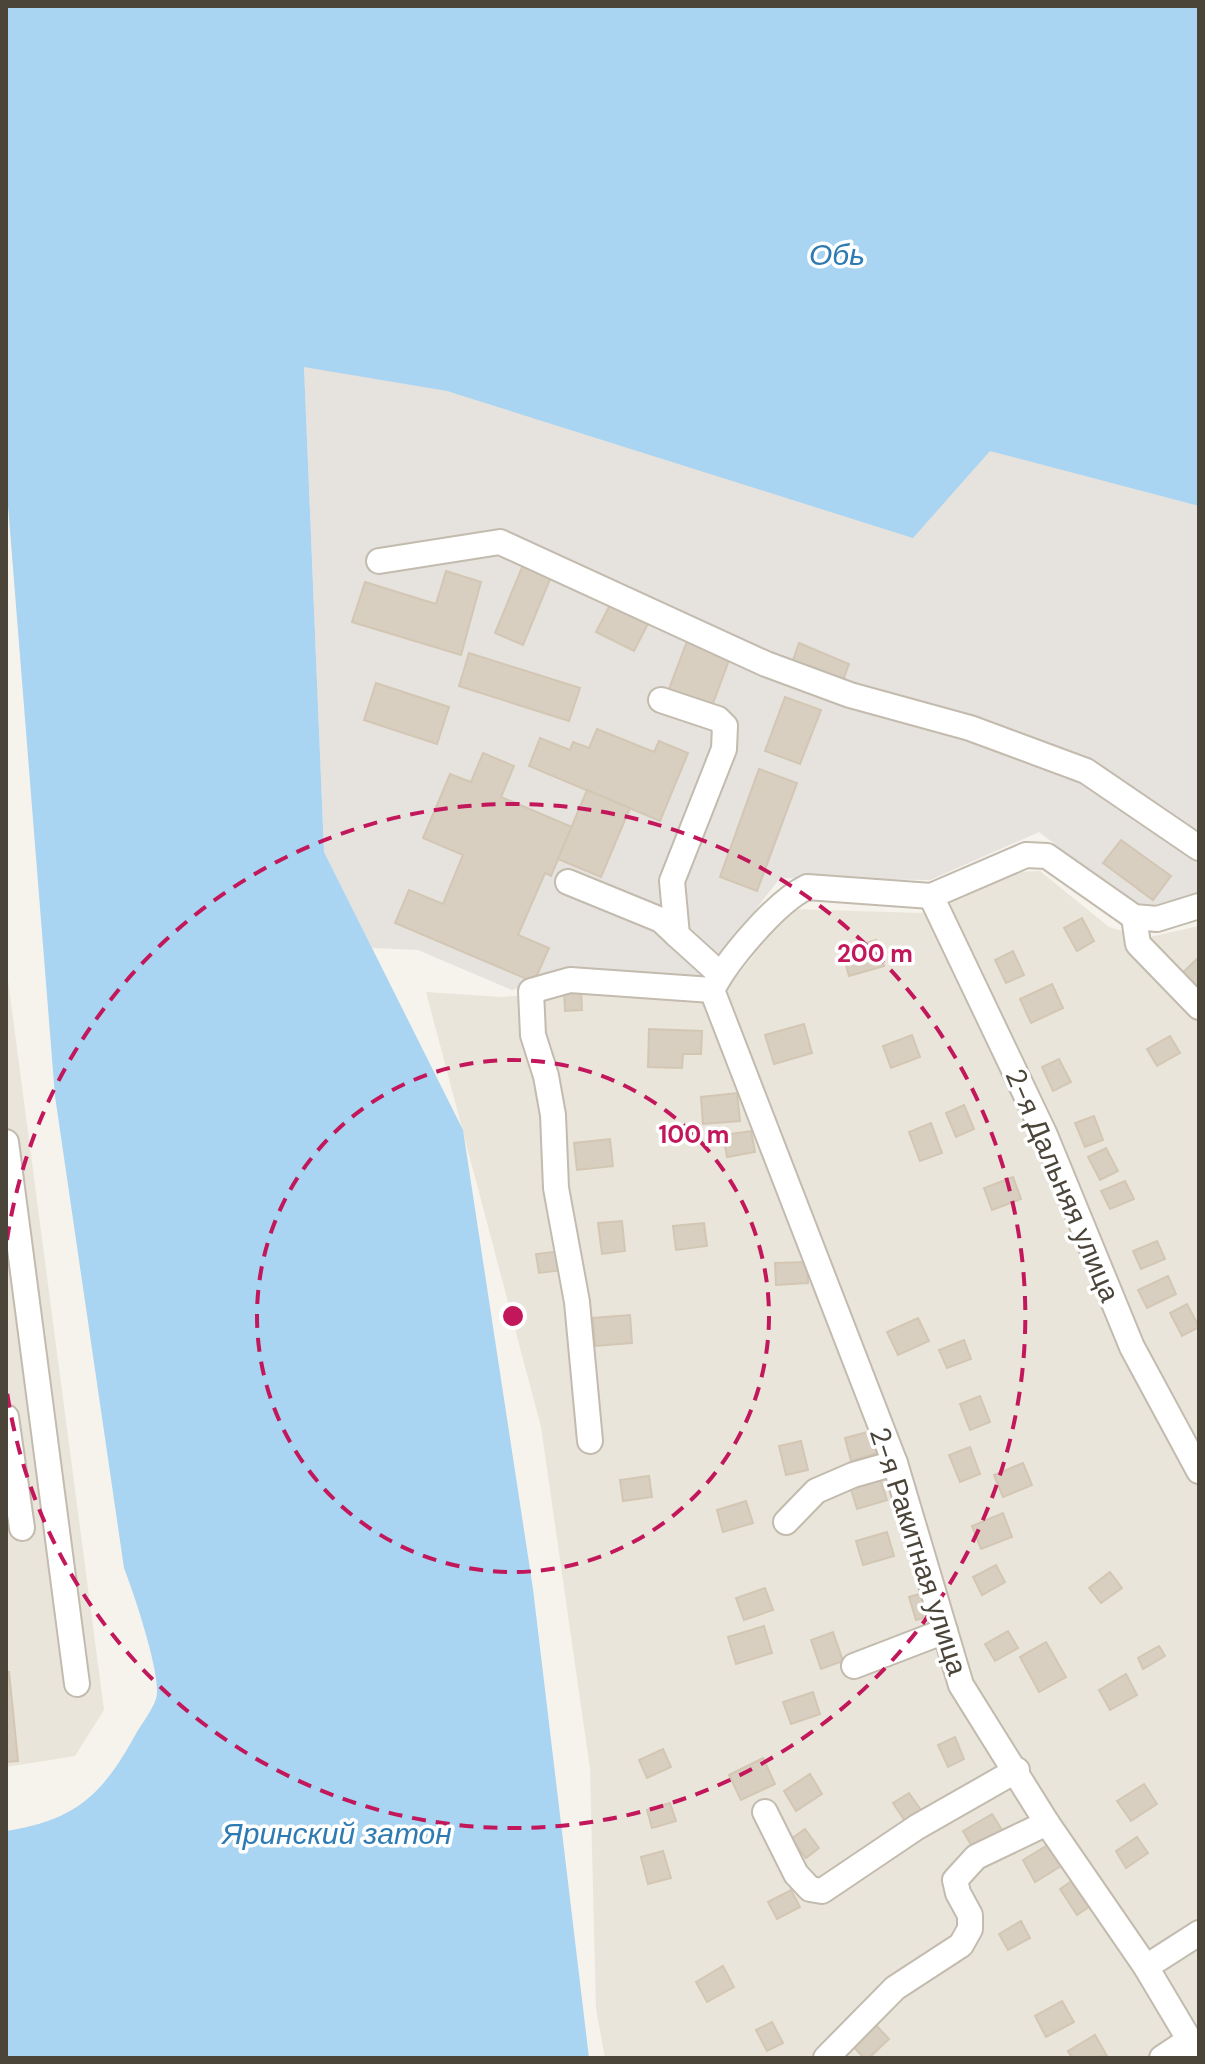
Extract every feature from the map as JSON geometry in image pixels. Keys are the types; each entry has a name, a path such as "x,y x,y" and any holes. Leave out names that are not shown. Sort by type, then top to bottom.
{"street":[{"path":"379,561 500,542 766,664 850,695 970,728 1086,771 1199,848"},
{"path":"661,700 718,719 725,726 724,749 672,881 677,935"},
{"path":"716,991 790,895 807,887 931,896 1026,855 1047,856 1134,917 1157,919 1199,906"},
{"path":"568,882 661,920 677,935 716,991"},
{"name":"2-я Дальняя улица","path":"931,896 1045,1135 1132,1347 1199,1471"},
{"path":"1134,917 1138,944 1199,1007"},
{"path":"590,1441 577,1302 556,1188 553,1115 546,1076 533,1035 531,991 570,980 716,991"},
{"name":"2-я Ракитная улица","path":"716,991 895,1463 961,1685 1017,1770 1047,1823 1146,1967 1194,2048"},
{"path":"6,1142 77,1684"},
{"path":"6,1417 22,1528"},
{"path":"786,1522 816,1491 853,1475 895,1463"},
{"path":"854,1666 945,1631"},
{"path":"765,1812 796,1874 810,1889 822,1891 917,1827 1017,1770"},
{"path":"826,2058 895,1988 961,1945 970,1929 970,1915 955,1880 976,1857 1047,1823"},
{"path":"1146,1967 1199,1933"},
{"path":"1162,2058 1194,2048"}],"shaded area":[{"path":"304,366 447,391 990,450 1199,506 1199,893 1140,909 1039,832 930,880 780,878 697,985 543,979 512,990 418,950 372,948 324,852"},
{"path":"1040,871 1109,927 1145,938 1199,926 1199,2058 605,2058 596,2009 590,1769 541,1427 426,992 502,997 538,994 581,983 717,1002 790,909 921,913 1014,872"},
{"path":"6,965 104,1710 75,1756 6,1767"}],"water":[{"path":"6,6 1199,6 1199,506 990,451 913,538 447,391 304,367 324,852 463,1130 533,1589 589,2058 6,2058 6,1831 52,1820 85,1801 99,1788 125,1754 149,1713 157,1694 157,1682 124,1568 55,1096 6,480"}],"building":[{"path":"523,565 551,577 523,645 495,633"},
{"path":"446,571 481,582 461,655 352,622 365,582 436,604"},
{"path":"612,601 650,620 634,651 596,632"},
{"path":"689,636 732,652 712,706 669,689"},
{"path":"799,643 849,664 842,683 792,663"},
{"path":"469,653 580,688 569,721 459,686"},
{"path":"376,683 449,707 437,744 364,720"},
{"path":"785,697 821,710 800,764 765,751"},
{"path":"597,729 654,752 659,741 688,753 660,821 529,766 540,738 570,750 573,742 589,748"},
{"path":"483,753 514,766 501,797 572,827 551,876 545,873 518,935 549,948 534,982 395,923 409,890 443,904 463,855 423,838 450,774 471,782"},
{"path":"759,769 797,783 757,891 720,877"},
{"path":"587,790 630,808 601,877 558,859"},
{"path":"1121,840 1171,876 1153,900 1103,863"},
{"path":"1082,918 1094,941 1077,951 1064,928"},
{"path":"876,940 884,966 849,976 842,950"},
{"path":"1013,951 1024,975 1006,983 995,960"},
{"path":"1199,957 1199,996 1180,975"},
{"path":"1052,984 1063,1008 1031,1023 1020,999"},
{"path":"581,989 582,1010 565,1011 564,990"},
{"path":"804,1024 812,1053 774,1064 765,1035"},
{"path":"649,1029 702,1031 701,1054 683,1054 682,1068 648,1067"},
{"path":"912,1035 920,1057 891,1068 883,1046"},
{"path":"1170,1036 1180,1053 1157,1066 1147,1049"},
{"path":"1059,1059 1071,1082 1053,1091 1042,1067"},
{"path":"737,1093 740,1121 703,1124 701,1097"},
{"path":"964,1105 974,1129 956,1137 946,1113"},
{"path":"1094,1116 1103,1140 1085,1147 1075,1123"},
{"path":"931,1123 942,1153 920,1161 909,1132"},
{"path":"751,1131 755,1152 727,1157 723,1135"},
{"path":"610,1139 613,1166 577,1170 574,1143"},
{"path":"1106,1148 1118,1171 1100,1180 1088,1157"},
{"path":"1013,1177 1021,1199 992,1210 984,1188"},
{"path":"1125,1181 1134,1199 1110,1209 1101,1191"},
{"path":"622,1221 625,1251 602,1254 598,1223"},
{"path":"704,1223 707,1246 676,1250 673,1226"},
{"path":"1157,1241 1165,1259 1141,1269 1133,1251"},
{"path":"561,1251 564,1270 539,1273 536,1254"},
{"path":"807,1262 808,1283 776,1285 775,1263"},
{"path":"1168,1276 1176,1294 1147,1308 1138,1290"},
{"path":"1187,1304 1199,1327 1182,1336 1170,1313"},
{"path":"630,1315 632,1343 595,1346 593,1318"},
{"path":"918,1318 929,1341 898,1355 887,1332"},
{"path":"964,1340 971,1359 947,1368 939,1350"},
{"path":"980,1396 990,1422 970,1430 960,1404"},
{"path":"875,1430 881,1452 851,1461 845,1438"},
{"path":"801,1441 808,1470 786,1475 779,1446"},
{"path":"970,1447 980,1474 960,1482 949,1455"},
{"path":"1023,1463 1032,1485 1003,1497 994,1475"},
{"path":"649,1476 652,1497 623,1501 620,1480"},
{"path":"880,1478 887,1500 857,1509 850,1486"},
{"path":"746,1501 753,1523 723,1532 717,1510"},
{"path":"1003,1513 1012,1537 981,1549 972,1526"},
{"path":"887,1532 894,1556 863,1565 856,1541"},
{"path":"996,1565 1005,1582 982,1595 973,1577"},
{"path":"1110,1572 1122,1588 1101,1603 1089,1588"},
{"path":"765,1588 773,1610 744,1620 736,1598"},
{"path":"926,1592 934,1615 916,1620 909,1597"},
{"path":"764,1626 772,1653 736,1664 728,1637"},
{"path":"1008,1631 1018,1648 995,1661 985,1644"},
{"path":"833,1632 843,1661 821,1669 811,1640"},
{"path":"1046,1642 1066,1677 1039,1692 1020,1657"},
{"path":"1159,1646 1165,1656 1143,1669 1138,1658"},
{"path":"6,1672 9,1672 18,1761 6,1762"},
{"path":"1126,1674 1137,1695 1110,1710 1099,1690"},
{"path":"813,1692 820,1714 791,1724 783,1702"},
{"path":"955,1737 964,1759 948,1767 938,1745"},
{"path":"663,1749 671,1767 647,1778 639,1760"},
{"path":"763,1758 775,1784 741,1800 729,1775"},
{"path":"810,1774 822,1794 796,1811 784,1791"},
{"path":"1144,1784 1157,1804 1131,1821 1117,1801"},
{"path":"909,1793 923,1813 907,1824 893,1803"},
{"path":"670,1803 676,1821 652,1828 647,1810"},
{"path":"992,1814 1002,1830 973,1848 963,1831"},
{"path":"805,1829 819,1848 806,1858 791,1839"},
{"path":"1137,1837 1148,1853 1126,1868 1116,1851"},
{"path":"1051,1843 1063,1865 1035,1882 1023,1860"},
{"path":"663,1851 671,1878 648,1884 641,1857"},
{"path":"1079,1876 1096,1902 1077,1915 1060,1889"},
{"path":"791,1890 800,1907 777,1919 768,1902"},
{"path":"1021,1921 1030,1938 1008,1950 999,1934"},
{"path":"723,1966 734,1987 707,2002 696,1982"},
{"path":"1062,2001 1074,2022 1046,2037 1035,2016"},
{"path":"772,2022 783,2043 767,2051 756,2030"},
{"path":"873,2022 889,2039 869,2058 864,2058 850,2043"},
{"path":"1095,2035 1107,2056 1072,2058 1068,2051"}],"water label":[{"name":"Обь","path":"837,255"},
{"name":"Яринский затон","path":"337,1834"}]}
